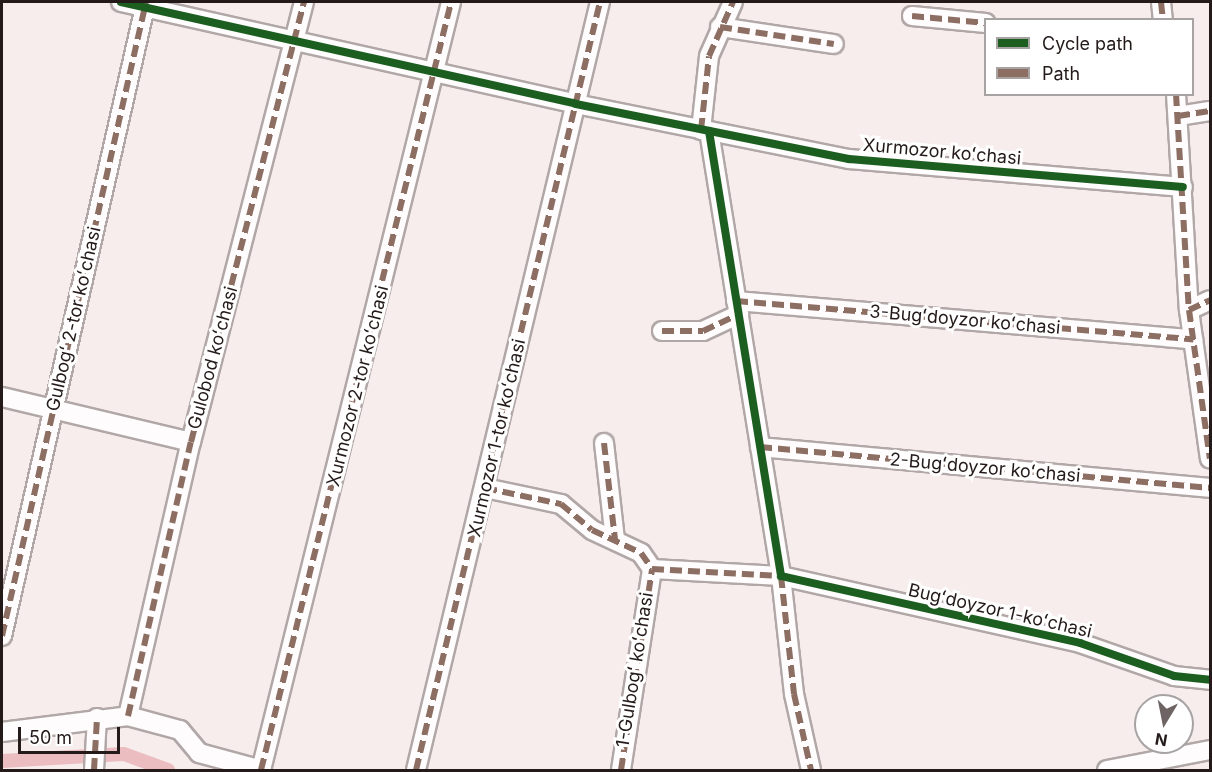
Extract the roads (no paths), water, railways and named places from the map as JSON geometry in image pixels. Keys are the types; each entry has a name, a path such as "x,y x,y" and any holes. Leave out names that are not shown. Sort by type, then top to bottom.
{"street":[{"name":"Xurmozor koʻchasi","path":"120,2 145,4 295,41 576,104 849,159 1183,187"},
{"name":"Gulobod koʻchasi","path":"128,716 191,442 304,2"},
{"name":"Xurmozor 2-tor koʻchasi","path":"261,770 451,2"},
{"name":"Xurmozor 1-tor koʻchasi","path":"416,771 600,2"},
{"path":"733,2 709,56 705,131 738,307 781,576 794,694 811,771"},
{"path":"1161,2 1163,18"},
{"name":"Gulbogʻ 2-tor koʻchasi","path":"2,636 145,4"},
{"path":"912,16 984,23"},
{"path":"720,27 834,44"},
{"path":"1176,96 1189,310 1210,459"},
{"path":"1178,116 1210,111"},
{"path":"1189,310 1210,300"},
{"path":"662,331 703,331 738,307"},
{"name":"3-Bugʻdoyzor koʻchasi","path":"738,307 1193,339"},
{"path":"2,397 191,442"},
{"path":"604,442 615,540"},
{"name":"2-Bugʻdoyzor koʻchasi","path":"760,447 1210,488"},
{"path":"485,488 561,504 615,540 641,553 652,569"},
{"name":"Bugʻdoyzor 1-koʻchasi","path":"652,569 781,576 1080,643 1174,676 1210,680"},
{"name":"1-Gulbogʻ koʻchasi","path":"621,771 652,569"},
{"path":"2,732 97,723 128,716 180,730 199,753 261,770"},
{"path":"94,768 97,723"},
{"path":"1107,771 1210,750"}],"waterway":[{"path":"2,761 124,754 168,770"}]}
